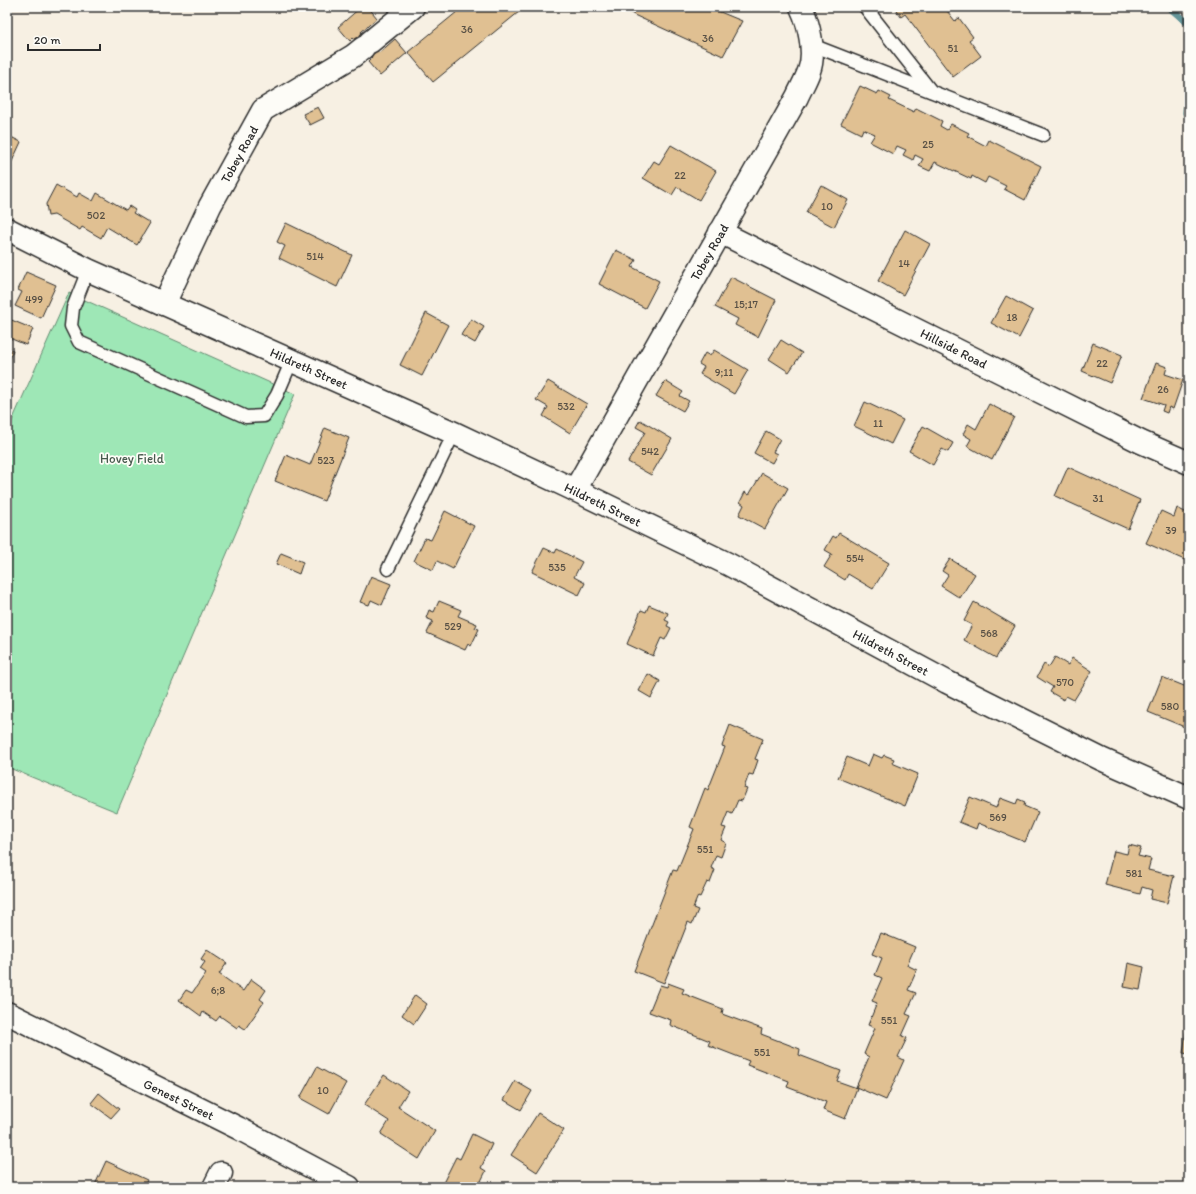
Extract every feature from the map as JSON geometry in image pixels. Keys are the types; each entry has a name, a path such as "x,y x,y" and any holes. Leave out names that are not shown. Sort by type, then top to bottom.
{"street":[{"name":"Tobey Road","path":"164,304 210,206 263,110 353,56 413,7"},
{"name":"Tobey Road","path":"575,490 810,70 812,45 807,19 801,7"},
{"name":"Hildreth Street","path":"7,229 88,270 454,433 575,490 728,564 947,682 1101,759 1189,798"},
{"name":"Hillside Road","path":"720,232 1141,442 1189,463"},
{"name":"Genest Street","path":"7,1013 238,1128 349,1187"}],"lane":[{"path":"864,7 932,92"},
{"path":"812,45 1043,135"},
{"path":"88,270 73,308 72,326 79,342 246,418 264,416 277,395 292,360"},
{"path":"388,569 454,433"}],"green space":[{"name":"Hovey Field","path":"69,293 295,394 117,812 7,767 7,432"}],"building":[{"path":"361,7 368,7 377,18 361,32 379,53 395,39 407,53 380,76 368,62 372,58 353,38 350,41 338,27"},
{"path":"463,7 525,7 433,82 408,52"},
{"path":"622,7 708,7 742,21 723,56 634,15"},
{"path":"894,7 944,7 955,21 959,18 973,37 969,40 981,56 953,77 905,14 901,17"},
{"path":"860,86 877,94 879,91 891,97 889,100 914,112 916,108 942,121 940,126 947,130 951,124 969,133 967,136 986,146 989,140 1041,166 1025,200 1004,189 1006,186 988,177 985,183 972,176 971,179 935,162 930,171 919,166 923,159 915,155 913,160 903,155 906,150 897,146 893,154 870,142 875,134 863,129 861,134 841,124"},
{"path":"318,107 324,118 310,125 303,114"},
{"path":"7,135 21,142 8,170 7,169"},
{"path":"671,145 716,171 699,200 677,187 672,195 643,178 654,161 659,164"},
{"path":"56,185 77,197 79,193 93,201 97,193 126,210 129,206 135,210 133,213 150,223 137,245 107,227 101,238 82,227 80,230 54,215 48,216 46,204"},
{"path":"821,185 848,200 834,227 806,212"},
{"path":"286,223 352,255 337,287 279,258 285,246 277,242"},
{"path":"905,230 930,244 903,295 878,281"},
{"path":"616,250 636,260 632,267 659,281 645,308 599,284"},
{"path":"26,272 56,285 41,318 15,306 22,292 18,290"},
{"path":"731,277 776,300 758,337 735,325 738,319 715,307"},
{"path":"1006,296 1033,311 1019,338 991,323"},
{"path":"426,313 448,325 422,376 400,365"},
{"path":"9,319 33,329 26,345 7,337 7,324"},
{"path":"471,319 484,327 475,343 461,335"},
{"path":"781,340 802,353 789,372 769,359"},
{"path":"1093,343 1122,355 1110,383 1082,371"},
{"path":"7,348 13,350 8,363 7,363"},
{"path":"714,350 748,370 734,394 700,374 704,367 699,364 705,353 710,356"},
{"path":"1156,363 1167,367 1165,374 1183,380 1173,409 1169,407 1167,413 1162,411 1164,405 1143,398"},
{"path":"548,381 587,404 570,433 543,416 548,407 536,400"},
{"path":"665,381 683,392 680,396 689,401 683,411 656,396"},
{"path":"865,402 903,420 891,444 854,426"},
{"path":"989,404 1014,417 992,460 967,446 971,439 963,434 968,424 976,429"},
{"path":"640,420 672,439 651,475 628,462 645,432 636,427"},
{"path":"923,426 953,443 948,452 942,449 933,465 909,451"},
{"path":"325,428 349,438 324,501 275,481 286,455 310,465"},
{"path":"766,431 780,439 773,452 777,454 772,463 754,453"},
{"path":"1068,467 1140,500 1128,529 1055,496"},
{"path":"762,473 788,488 765,529 739,515 744,505 740,502 745,492 749,495"},
{"path":"1177,508 1189,514 1189,562 1146,543 1161,511 1174,517"},
{"path":"445,511 474,526 453,569 437,561 433,570 414,561 425,538 431,540"},
{"path":"839,533 889,563 873,589 848,574 845,580 824,567 832,554 825,550 833,536 836,538"},
{"path":"544,548 555,553 557,549 582,562 574,577 585,583 579,595 532,572"},
{"path":"281,553 303,562 299,574 276,564"},
{"path":"950,559 975,574 960,598 941,586 948,575 942,571"},
{"path":"371,576 391,584 382,605 371,600 369,605 360,602"},
{"path":"439,601 461,610 458,616 477,624 475,628 479,629 471,646 468,644 465,650 427,633 433,621 426,618 429,610 434,612"},
{"path":"974,602 1015,626 996,658 964,640 972,625 964,621"},
{"path":"649,605 668,613 665,620 669,622 667,626 671,628 665,640 661,638 653,656 627,644 641,610 646,612"},
{"path":"1055,657 1068,665 1072,658 1092,671 1074,700 1066,696 1064,700 1050,692 1053,687 1037,677 1044,664 1049,667"},
{"path":"648,674 660,681 651,698 639,691"},
{"path":"1162,677 1189,688 1189,723 1187,728 1148,712"},
{"path":"730,725 763,739 755,759 758,760 753,775 749,774 744,788 747,789 742,801 738,800 732,814 728,812 722,827 726,828 721,840 726,843 721,857 716,855 711,868 715,870 710,883 707,882 700,897 698,896 693,908 698,910 692,924 688,922 664,983 634,971 673,870 677,871 694,829 690,827 705,788 708,790 725,747 722,746"},
{"path":"873,754 882,758 884,755 894,759 892,763 918,774 905,806 838,778 847,757 868,766"},
{"path":"970,797 996,808 1000,798 1016,804 1018,799 1025,802 1024,806 1038,812 1025,842 978,823 976,829 959,822"},
{"path":"1129,845 1141,848 1138,856 1151,859 1148,870 1174,876 1167,903 1150,899 1152,890 1142,887 1140,894 1105,885 1114,851 1127,854"},
{"path":"881,933 915,947 907,965 917,970 908,990 916,993 906,1014 911,1016 902,1036 907,1038 898,1057 904,1060 886,1100 856,1087 869,1057 864,1054 875,1028 868,1025 877,1003 872,1001 882,978 875,975 882,958 872,954"},
{"path":"207,950 227,963 219,974 243,991 251,979 266,990 260,999 264,1002 245,1029 239,1025 237,1028 220,1016 216,1021 203,1012 201,1016 179,1000 186,990 192,993 206,973 200,969 205,962 201,959"},
{"path":"1128,963 1144,967 1140,990 1124,987"},
{"path":"668,983 684,989 682,993 723,1009 722,1014 762,1029 761,1034 800,1049 799,1055 841,1071 837,1081 857,1088 845,1119 823,1110 826,1102 787,1087 789,1081 747,1065 749,1061 708,1045 710,1041 670,1025 671,1020 649,1012 660,985 667,987"},
{"path":"415,995 427,1004 414,1024 402,1015"},
{"path":"1186,1032 1189,1033 1189,1054 1183,1053"},
{"path":"317,1067 346,1083 329,1114 300,1098"},
{"path":"384,1075 408,1091 398,1107 435,1131 419,1159 381,1134 389,1121 364,1105"},
{"path":"515,1081 532,1091 521,1110 504,1100"},
{"path":"99,1093 119,1109 111,1118 91,1103"},
{"path":"538,1113 564,1130 537,1172 511,1155"},
{"path":"472,1134 492,1144 481,1168 486,1171 478,1187 446,1187 442,1185 456,1157 460,1159"},
{"path":"106,1161 147,1180 144,1187 94,1187"}],"waterway":[{"path":"1169,7 1189,24"},
{"path":"1189,78 1186,113 1189,117"}]}
